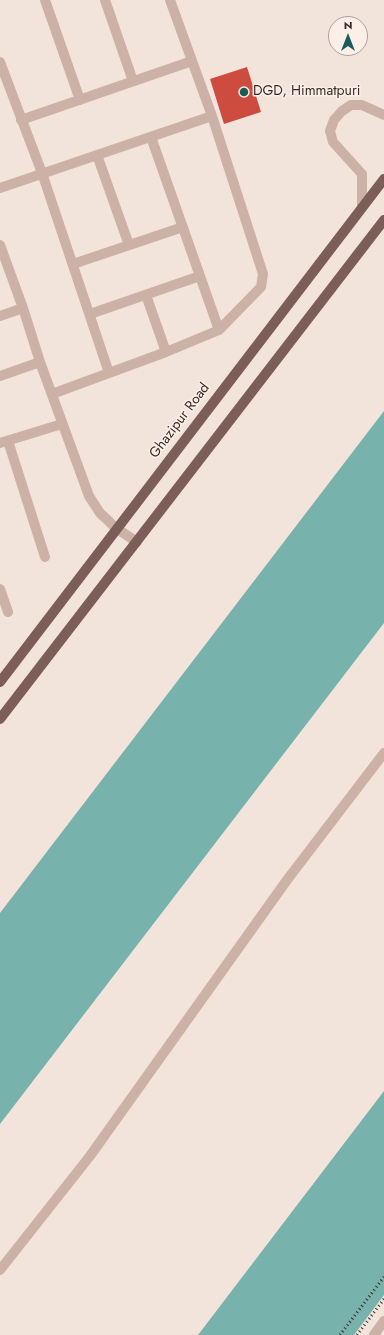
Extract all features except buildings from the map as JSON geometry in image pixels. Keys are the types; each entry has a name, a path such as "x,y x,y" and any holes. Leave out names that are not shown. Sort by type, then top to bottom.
{"main road":[{"name":"Ghazipur Road","path":"0,682 116,528 384,179"},
{"path":"0,719 384,220"}],"street":[{"path":"45,0 80,100"},
{"path":"105,0 133,82"},
{"path":"52,394 166,352 219,330 261,287 263,274 212,116 170,0"},
{"path":"21,120 192,61"},
{"path":"0,62 42,173 109,373"},
{"path":"362,207 362,174 332,142 330,131 334,120 342,111 351,105 362,105 384,115"},
{"path":"0,188 212,116"},
{"path":"152,137 219,330"},
{"path":"97,155 129,245"},
{"path":"73,264 183,227"},
{"path":"1,252 23,308 40,362 89,496 100,513 116,528 137,542"},
{"path":"90,314 200,276"},
{"path":"146,295 166,352"},
{"path":"0,316 23,308"},
{"path":"0,376 40,362"},
{"path":"45,557 4,442 62,424"},
{"path":"0,589 8,612"},
{"path":"0,1270 90,1156 287,880 384,753"},
{"path":"374,1335 384,1321"}],"water":[{"path":"384,411 384,623 0,1124 0,913"},
{"path":"384,1091 384,1295 354,1335 198,1335"}],"railway":[{"path":"340,1335 384,1277"},
{"path":"357,1335 384,1299"}],"place":[{"name":"DGD, Himmatpuri","path":"244,92"}]}
